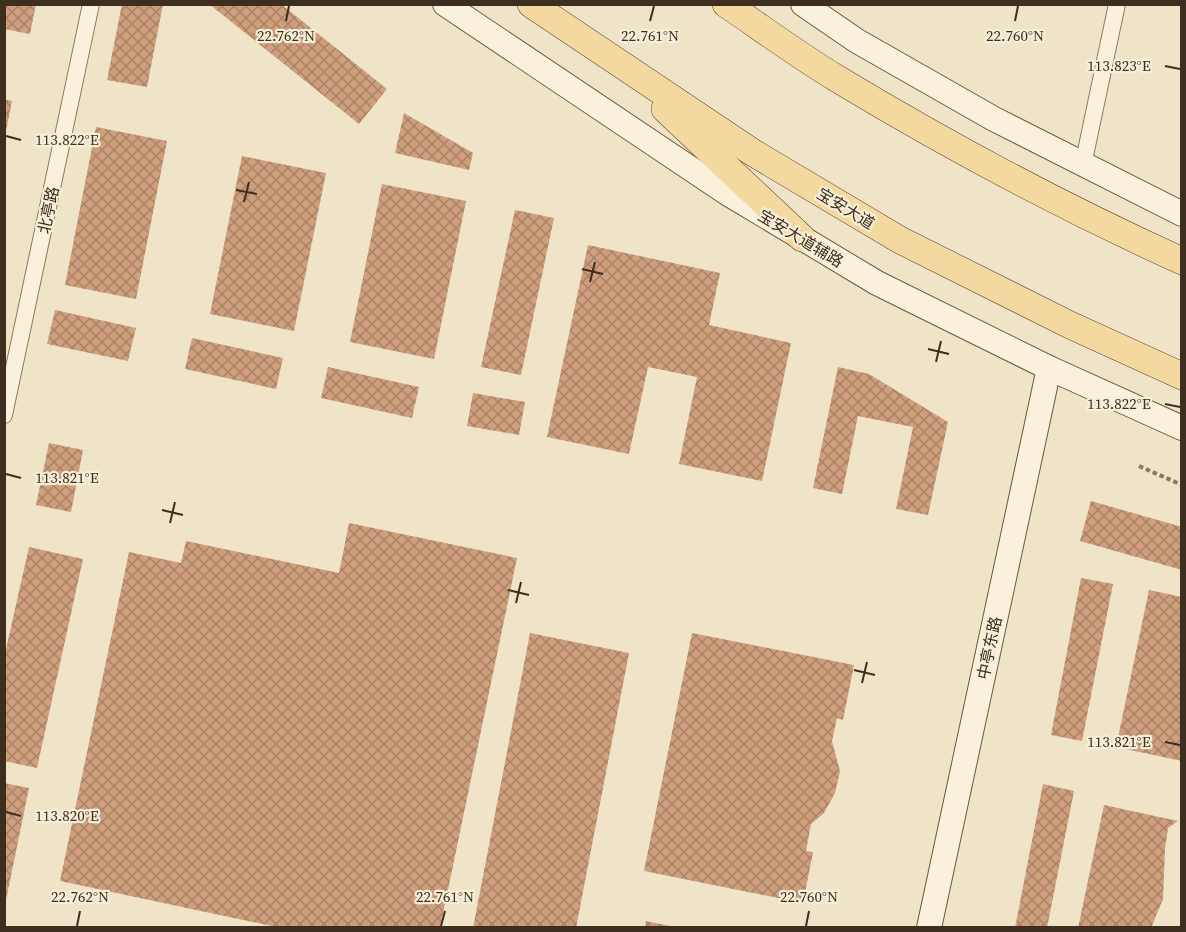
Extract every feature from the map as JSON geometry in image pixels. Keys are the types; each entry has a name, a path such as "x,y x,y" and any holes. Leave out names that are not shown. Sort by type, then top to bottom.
{"main road":[{"name":"宝安大道辅路","path":"445,4 727,193 877,283 1049,368 1182,429"},
{"name":"宝安大道","path":"531,4 752,152 900,240 1070,325 1182,376"},
{"path":"726,4 835,77 973,157 1182,261"},
{"path":"803,4 857,41 974,108 1182,214"},
{"path":"609,57 802,238"},
{"name":"中亭东路","path":"929,927 1049,368"}],"street":[{"name":"北亭路","path":"4,415 91,4"},
{"path":"1083,165 1117,4"}],"path":[{"path":"1139,466 1182,485"}],"building":[{"path":"4,4 36,4 30,34 4,29"},
{"path":"122,4 163,4 147,87 107,80"},
{"path":"209,4 281,4 387,89 359,124"},
{"path":"4,99 12,101 6,131 4,131"},
{"path":"404,113 473,153 469,170 395,153"},
{"path":"96,127 167,141 136,299 65,285"},
{"path":"242,156 326,173 294,331 210,314"},
{"path":"382,184 466,201 434,359 350,342"},
{"path":"515,210 554,218 521,375 481,367"},
{"path":"588,245 720,273 709,325 791,343 762,481 679,464 697,377 648,367 629,454 547,437"},
{"path":"55,310 136,328 128,361 47,344"},
{"path":"192,338 283,358 276,389 185,369"},
{"path":"328,367 419,387 412,418 321,398"},
{"path":"838,367 869,374 948,422 928,515 896,509 913,427 858,416 842,494 813,488"},
{"path":"473,393 525,402 519,435 467,426"},
{"path":"49,443 83,450 71,512 36,505"},
{"path":"1091,501 1182,527 1182,570 1080,541"},
{"path":"349,523 517,558 440,928 281,928 60,881 129,552 181,563 186,541 339,573"},
{"path":"29,547 83,559 37,768 4,761 4,658"},
{"path":"1081,578 1113,584 1082,741 1051,735"},
{"path":"1149,590 1182,597 1182,761 1116,747"},
{"path":"530,633 629,653 576,928 473,928"},
{"path":"692,633 854,665 843,720 837,718 832,741 840,771 835,793 824,813 811,824 806,851 813,852 803,903 644,871"},
{"path":"4,783 29,788 6,900 4,900"},
{"path":"1043,784 1074,791 1047,928 1015,928"},
{"path":"1104,805 1178,821 1168,828 1163,899 1151,928 1078,928"},
{"path":"646,921 670,926 670,928 645,928"}]}
